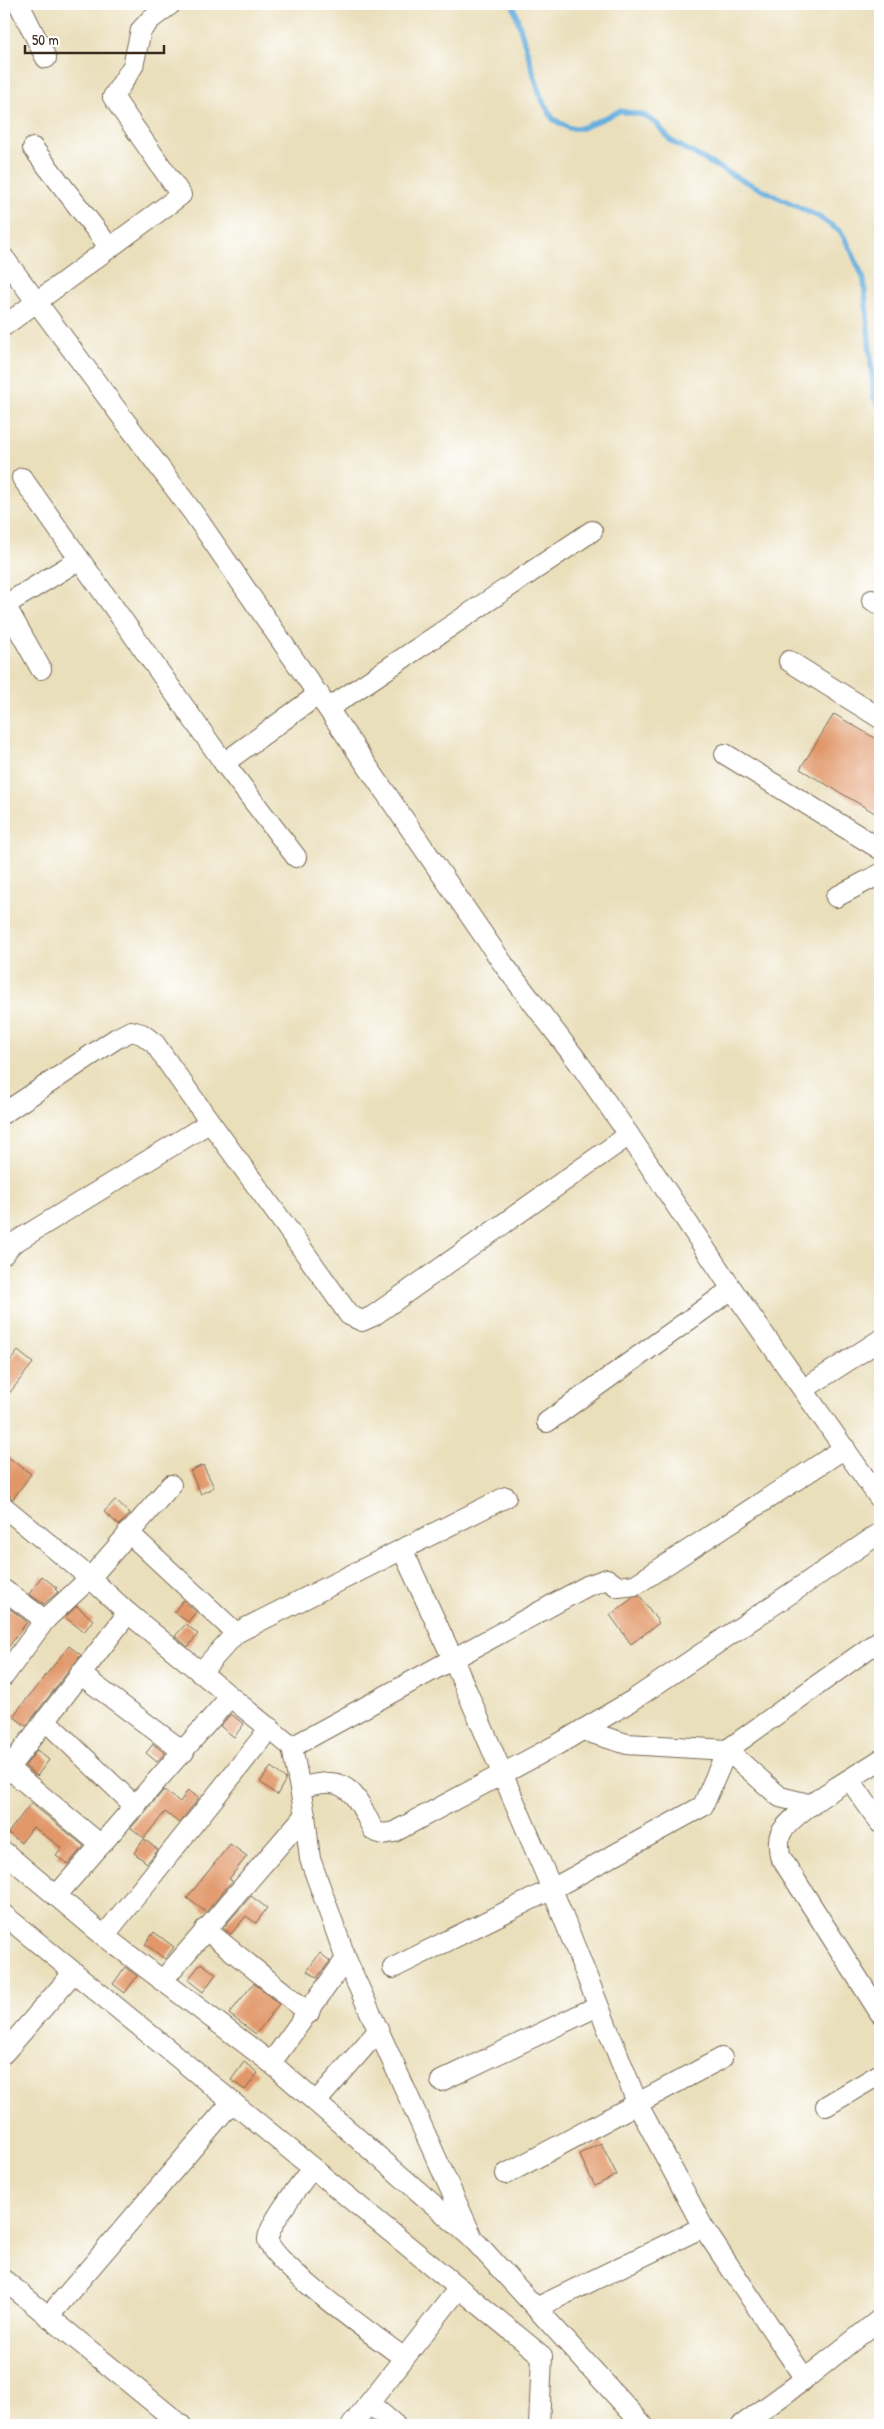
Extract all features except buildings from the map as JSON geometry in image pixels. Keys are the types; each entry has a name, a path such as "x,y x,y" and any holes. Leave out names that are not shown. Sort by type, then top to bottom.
{"street":[{"path":"18,4 46,58"},
{"path":"4,326 181,194 113,98 133,66 141,30 171,4"},
{"path":"33,148 110,248"},
{"path":"4,258 194,514 504,965 579,1063 630,1134 732,1289 880,1499"},
{"path":"22,478 224,763 296,857"},
{"path":"224,763 592,531"},
{"path":"41,669 4,604 79,560"},
{"path":"789,661 880,718"},
{"path":"725,754 880,850"},
{"path":"836,897 880,874"},
{"path":"4,1113 117,1038 131,1031 142,1034 155,1044 209,1123 298,1241 349,1315 362,1321 373,1316 630,1134"},
{"path":"7,1243 209,1123"},
{"path":"547,1422 732,1289"},
{"path":"804,1389 880,1340"},
{"path":"292,1747 587,1586 607,1579 618,1587 635,1585 845,1448"},
{"path":"4,1676 45,1620 90,1578 128,1532 171,1485"},
{"path":"200,1673 236,1633 506,1497"},
{"path":"4,1507 90,1578 128,1613 292,1747 305,1815 310,1859 346,1959 474,2239"},
{"path":"128,1532 236,1633"},
{"path":"300,1787 331,1783 344,1787 356,1797 374,1831 383,1834 394,1832 501,1775 634,1700 880,1533"},
{"path":"402,1549 453,1659 501,1775 552,1889 638,2105 703,2227 806,2379"},
{"path":"4,1590 45,1620"},
{"path":"101,1845 6,1771 128,1613"},
{"path":"393,1968 552,1889 703,1806 727,1750 880,1640"},
{"path":"80,1674 184,1752"},
{"path":"56,1896 184,1752 230,1697"},
{"path":"45,1720 136,1806"},
{"path":"104,1936 270,1728"},
{"path":"582,1730 627,1744 727,1750 780,1797 812,1805"},
{"path":"880,1760 812,1805 782,1830 778,1844 780,1856 880,2013"},
{"path":"850,1780 880,1823"},
{"path":"162,1981 305,1815"},
{"path":"4,1852 104,1936 271,2063 474,2239 643,2425"},
{"path":"4,1915 542,2356 539,2425"},
{"path":"205,1930 309,2012"},
{"path":"271,2063 346,1959"},
{"path":"4,2053 74,1972"},
{"path":"441,2081 598,2006"},
{"path":"316,2102 378,2031"},
{"path":"506,2174 638,2105 722,2058"},
{"path":"826,2106 880,2074"},
{"path":"48,2317 232,2102"},
{"path":"312,2168 272,2225 268,2239 270,2248 289,2268 404,2358"},
{"path":"536,2308 703,2227"},
{"path":"4,2280 181,2425"},
{"path":"352,2425 459,2288"},
{"path":"742,2425 806,2379 880,2319"},
{"path":"369,2403 395,2425"}],"waterway":[{"path":"513,4 541,98 553,119 569,128 582,128 620,111 643,115 657,124 671,141 738,178 819,217 841,232 864,280 874,397 880,407"}]}
